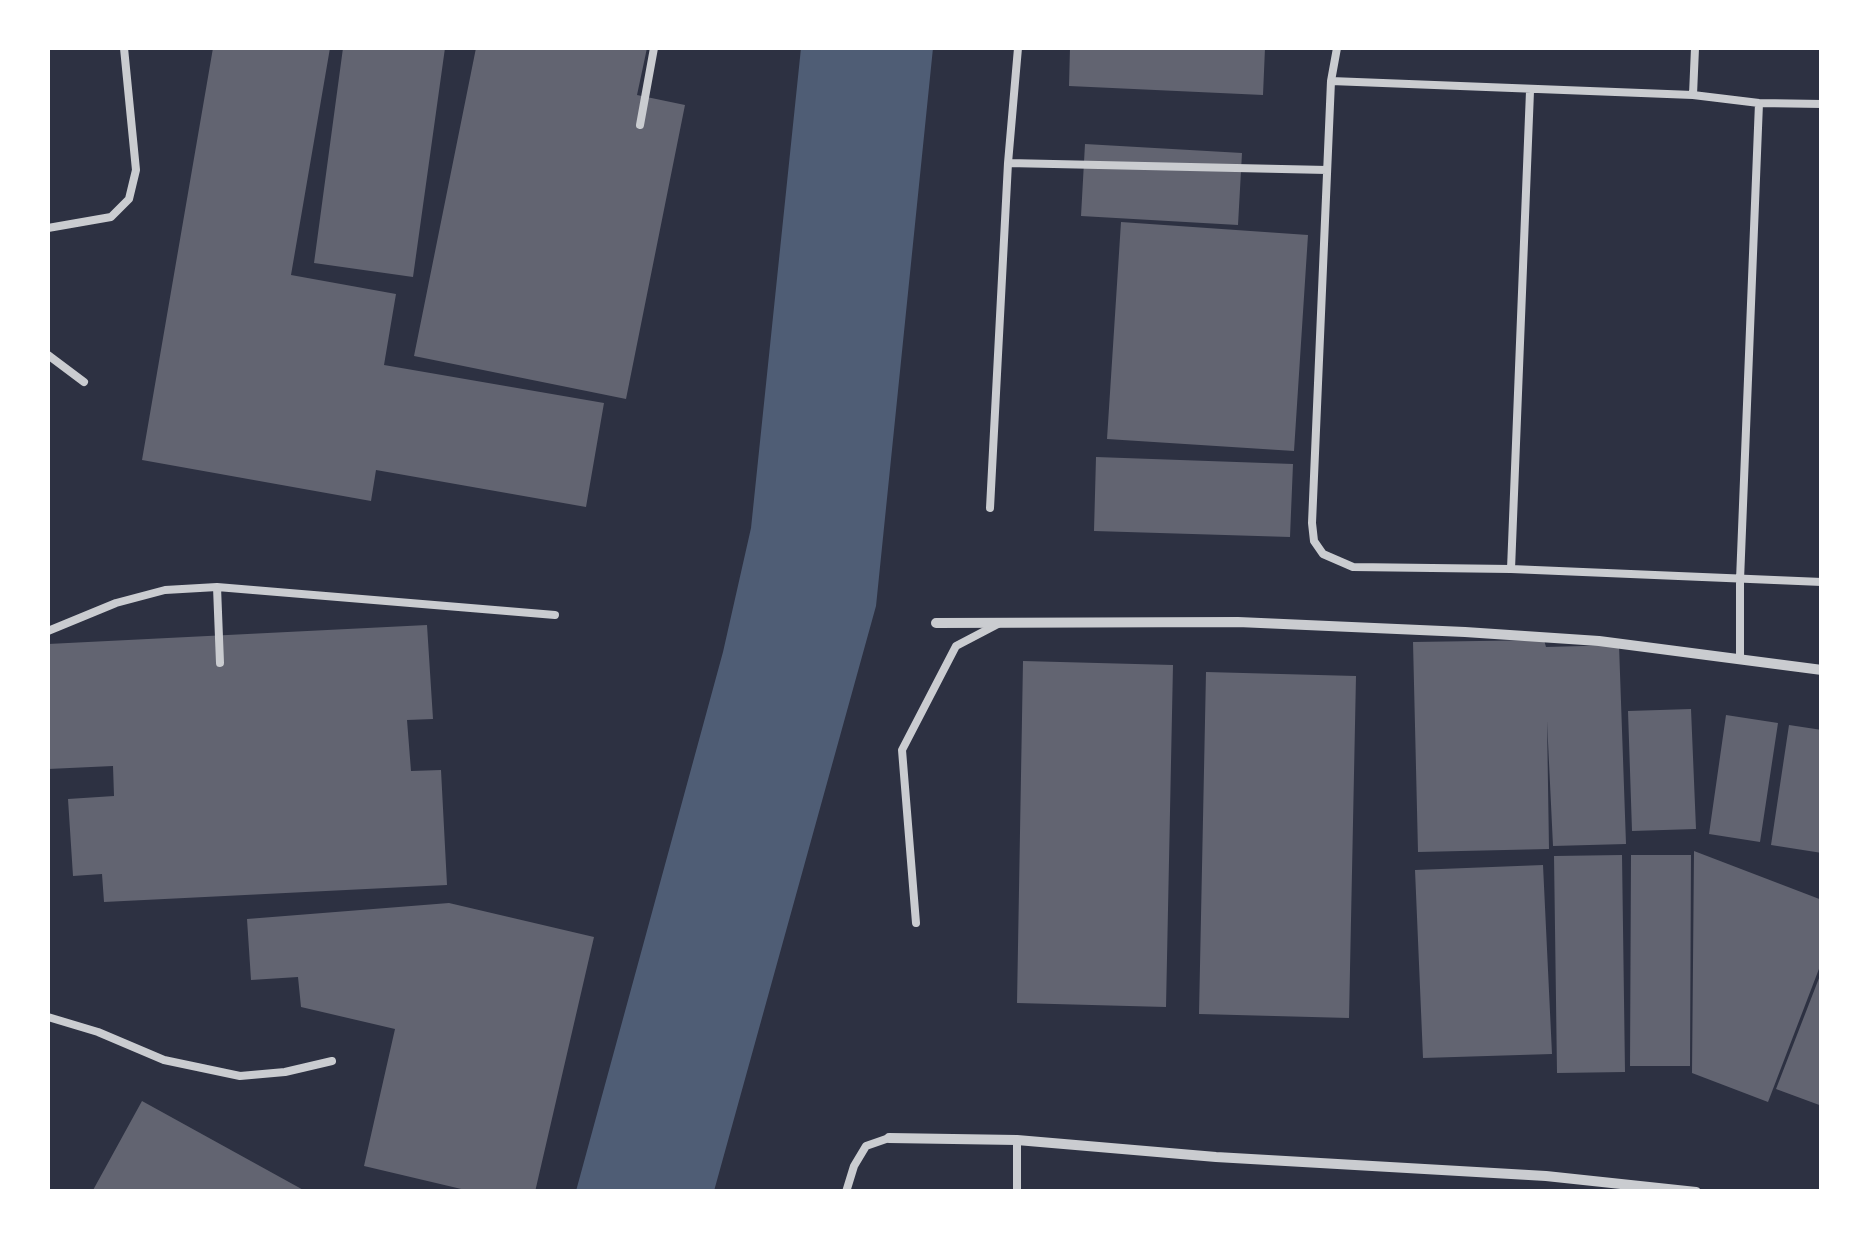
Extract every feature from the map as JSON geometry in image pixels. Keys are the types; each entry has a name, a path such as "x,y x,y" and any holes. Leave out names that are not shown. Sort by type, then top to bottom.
{"street":[{"path":"936,623 1238,622 1599,640 1822,670"},
{"path":"889,1138 1017,1140 1234,1158 1546,1176 1696,1192"}],"lane":[{"path":"48,228 111,216 129,198 136,170 124,48"},
{"path":"640,126 654,48"},
{"path":"990,508 1018,48"},
{"path":"1338,48 1331,80 1312,524 1314,541 1322,554 1353,567 1512,569 1822,582"},
{"path":"1693,95 1695,48"},
{"path":"1331,80 1822,104"},
{"path":"1512,569 1530,91"},
{"path":"1740,660 1760,103"},
{"path":"1008,164 1327,170"},
{"path":"48,355 84,382"},
{"path":"217,588 220,663"},
{"path":"48,631 116,603 165,590 217,588 556,615"},
{"path":"916,923 902,750 956,646 1002,622"},
{"path":"48,1017 98,1032 164,1060 240,1076 285,1072 332,1061"},
{"path":"846,1192 854,1166 866,1146 889,1138"},
{"path":"1017,1140 1017,1192"}],"water":[{"path":"801,48 933,48 876,606 714,1191 576,1191 723,652 751,528"}],"building":[{"path":"213,48 330,48 291,275 396,294 384,365 604,403 586,507 376,470 371,501 142,460"},
{"path":"343,48 445,48 413,277 314,263"},
{"path":"476,48 647,48 637,95 685,105 626,399 414,356"},
{"path":"1070,48 1265,48 1263,95 1069,86"},
{"path":"1085,144 1242,153 1238,225 1081,216"},
{"path":"1121,222 1308,235 1294,451 1107,439"},
{"path":"1096,457 1293,464 1290,537 1094,531"},
{"path":"427,625 433,719 407,720 411,771 441,770 447,885 104,902 102,874 73,876 68,799 114,796 113,766 48,769 48,644"},
{"path":"1544,640 1546,647 1619,645 1626,844 1553,846 1547,721 1549,849 1418,852 1413,642"},
{"path":"1023,661 1173,665 1166,1007 1017,1003"},
{"path":"1206,672 1356,676 1349,1018 1199,1014"},
{"path":"1691,709 1696,829 1632,831 1628,711"},
{"path":"1726,715 1778,723 1760,842 1709,834"},
{"path":"1789,725 1822,730 1822,853 1771,845"},
{"path":"1694,851 1822,900 1822,961 1768,1102 1692,1073"},
{"path":"1622,855 1625,1072 1557,1073 1554,856"},
{"path":"1631,855 1691,855 1690,1066 1630,1066"},
{"path":"1543,865 1552,1054 1423,1058 1415,870"},
{"path":"449,903 594,937 535,1192 474,1192 364,1166 395,1029 301,1007 298,977 251,980 247,919"},
{"path":"1822,973 1822,1106 1776,1089"},
{"path":"142,1101 307,1192 92,1192"}]}
